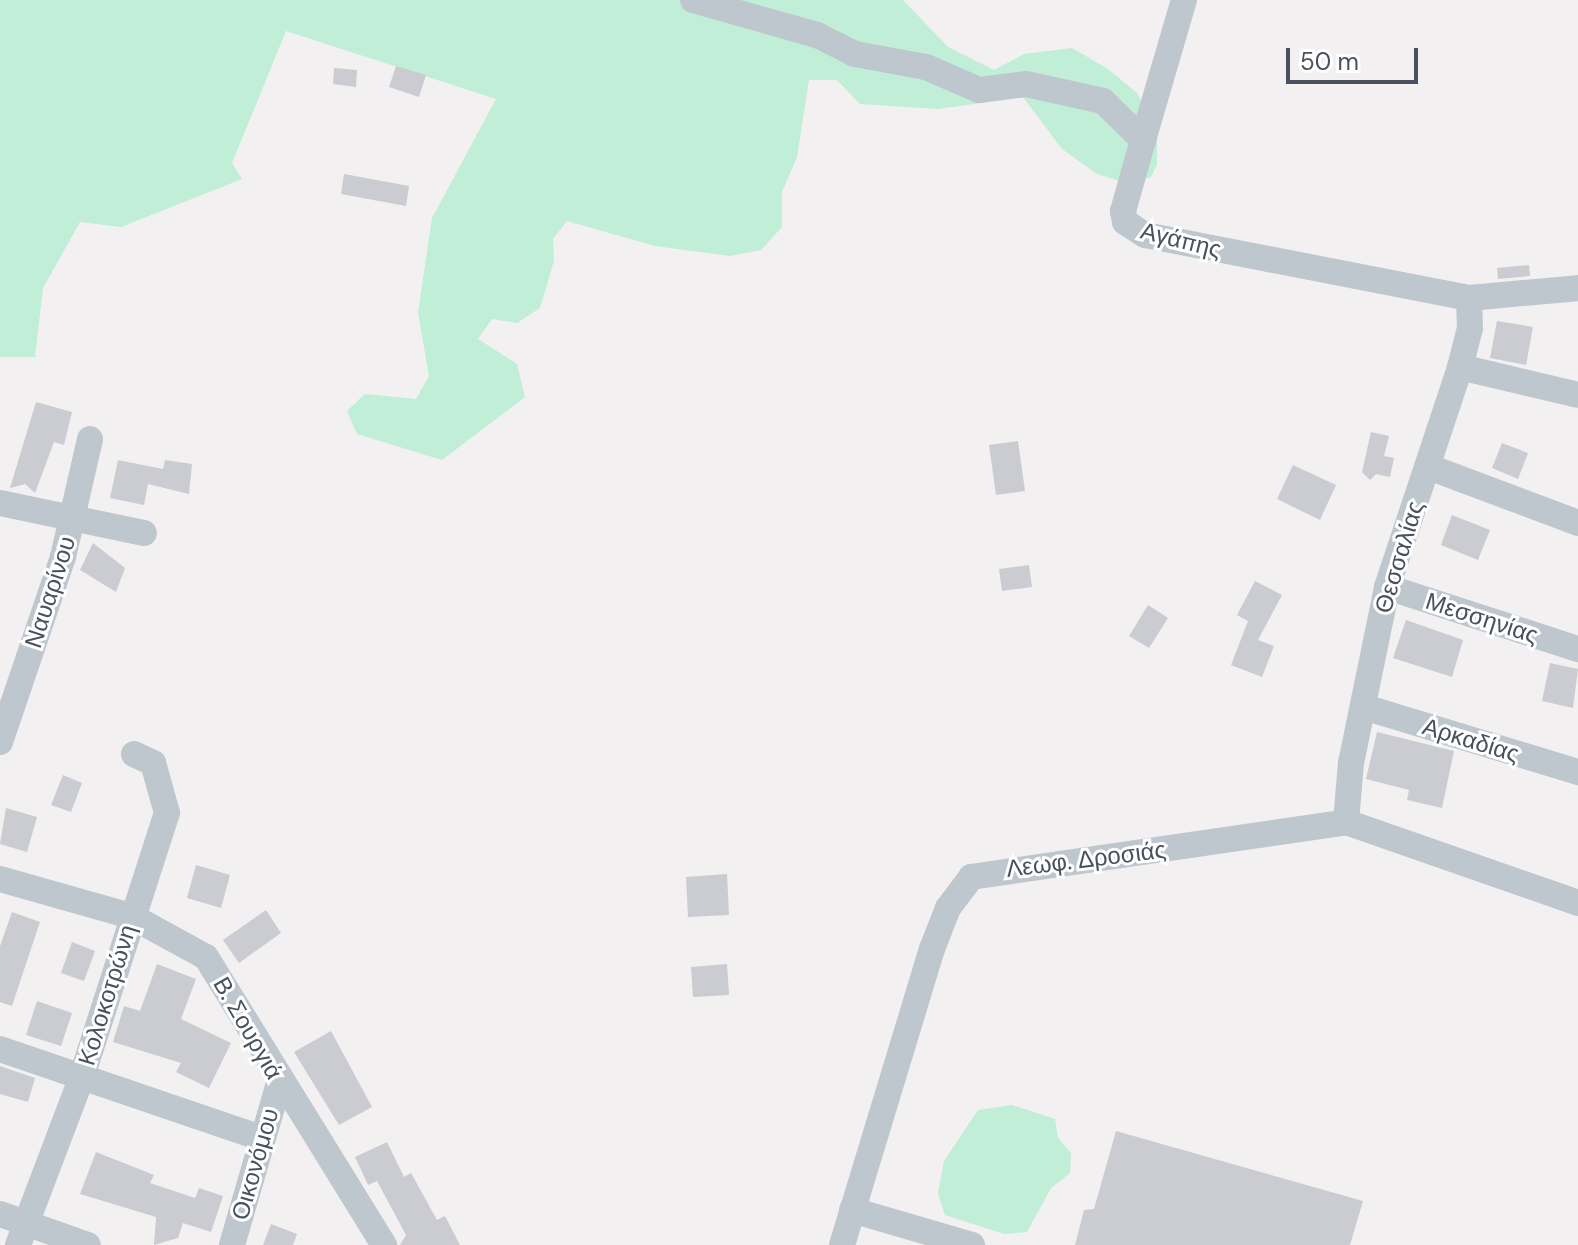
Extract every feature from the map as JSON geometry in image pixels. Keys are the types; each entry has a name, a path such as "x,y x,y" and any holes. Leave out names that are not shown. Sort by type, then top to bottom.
{"street":[{"path":"693,0 817,35 855,54 915,64 979,90 1026,84 1103,101 1143,140 1184,0"},
{"name":"Αγάπης","path":"1143,140 1123,202 1125,222 1134,230 1469,298"},
{"path":"1469,298 1578,288"},
{"name":"Θεσσαλίας","path":"1346,822 1387,587 1460,367 1470,328 1469,298"},
{"path":"1460,367 1578,395"},
{"name":"Ναυαρίνου","path":"0,742 73,517 90,439"},
{"path":"1429,467 1578,523"},
{"path":"0,503 144,533"},
{"name":"Μεσσηνίας","path":"1387,587 1578,649"},
{"name":"Αρκαδίας","path":"1364,707 1578,772"},
{"name":"Κολοκοτρώνη","path":"22,1234 81,1079 167,810 153,763 134,754"},
{"name":"Λεωφ. Δροσιάς","path":"842,1245 932,949 948,908 971,877 1346,822 1578,903"},
{"name":"Β. Σουργιά","path":"0,879 131,916 206,957 279,1083 384,1245"},
{"path":"0,1049 261,1138"},
{"name":"Οικονόμου","path":"232,1245 279,1083"},
{"path":"852,1210 972,1245"},
{"path":"0,1214 22,1234 88,1245"}],"green space":[{"path":"0,0 903,0 948,47 994,70 1024,54 1072,48 1108,69 1137,93 1157,130 1157,164 1151,177 1129,184 1097,174 1062,149 1023,97 938,109 860,104 837,80 809,80 797,157 782,192 782,227 761,250 730,256 655,246 567,221 553,239 554,261 540,308 517,323 492,319 478,339 517,364 525,397 442,460 357,434 347,411 365,394 416,399 429,376 418,313 432,218 496,99 286,31 232,163 242,179 121,227 80,222 43,288 35,357 0,357"},
{"path":"1012,1105 1055,1119 1058,1138 1071,1153 1070,1173 1051,1188 1027,1232 1004,1234 945,1215 938,1193 944,1161 978,1110"}],"building":[{"path":"396,66 426,75 419,97 389,87"},
{"path":"334,68 357,70 356,87 333,84"},
{"path":"344,174 409,186 406,206 341,194"},
{"path":"1529,265 1530,276 1498,279 1497,268"},
{"path":"1497,321 1533,327 1526,365 1490,358"},
{"path":"36,402 72,412 64,445 54,442 35,493 25,484 10,488"},
{"path":"1371,432 1389,436 1384,456 1394,458 1390,477 1376,474 1370,480 1362,472"},
{"path":"1018,441 1025,491 996,495 989,445"},
{"path":"1502,443 1528,453 1518,479 1492,468"},
{"path":"118,460 163,469 165,460 192,464 189,494 148,484 144,505 110,498"},
{"path":"1293,465 1336,485 1320,520 1277,499"},
{"path":"1452,515 1490,530 1478,560 1441,545"},
{"path":"93,543 125,568 116,592 80,570"},
{"path":"1029,565 1032,587 1002,591 999,569"},
{"path":"1255,581 1282,595 1258,640 1274,646 1262,677 1231,665 1248,621 1237,615"},
{"path":"1148,605 1168,618 1149,648 1129,636"},
{"path":"1406,620 1463,640 1452,677 1393,658"},
{"path":"1550,663 1578,669 1573,708 1542,701"},
{"path":"1377,732 1454,751 1442,808 1407,800 1409,790 1366,779"},
{"path":"63,775 82,783 71,812 51,805"},
{"path":"6,808 37,817 27,852 0,844"},
{"path":"196,865 230,875 221,908 187,898"},
{"path":"727,874 729,915 688,917 686,877"},
{"path":"266,910 281,933 239,963 223,940"},
{"path":"12,912 40,922 12,1006 0,1002 0,946"},
{"path":"72,942 95,951 84,981 61,973"},
{"path":"157,964 196,979 181,1019 231,1043 209,1088 176,1072 181,1063 113,1042 124,1006 140,1011"},
{"path":"727,964 729,995 693,997 691,967"},
{"path":"37,1001 72,1013 61,1046 26,1035"},
{"path":"331,1031 372,1107 339,1125 294,1052"},
{"path":"0,1066 35,1078 28,1102 0,1094"},
{"path":"1116,1131 1363,1201 1350,1245 1075,1245 1084,1210 1094,1209"},
{"path":"387,1142 404,1177 411,1173 437,1220 445,1216 460,1245 400,1245 406,1235 377,1181 368,1185 355,1157"},
{"path":"96,1152 154,1175 150,1183 195,1198 199,1188 223,1196 211,1232 183,1223 178,1238 154,1245 156,1217 80,1194"},
{"path":"271,1224 297,1234 293,1245 263,1245"}]}
